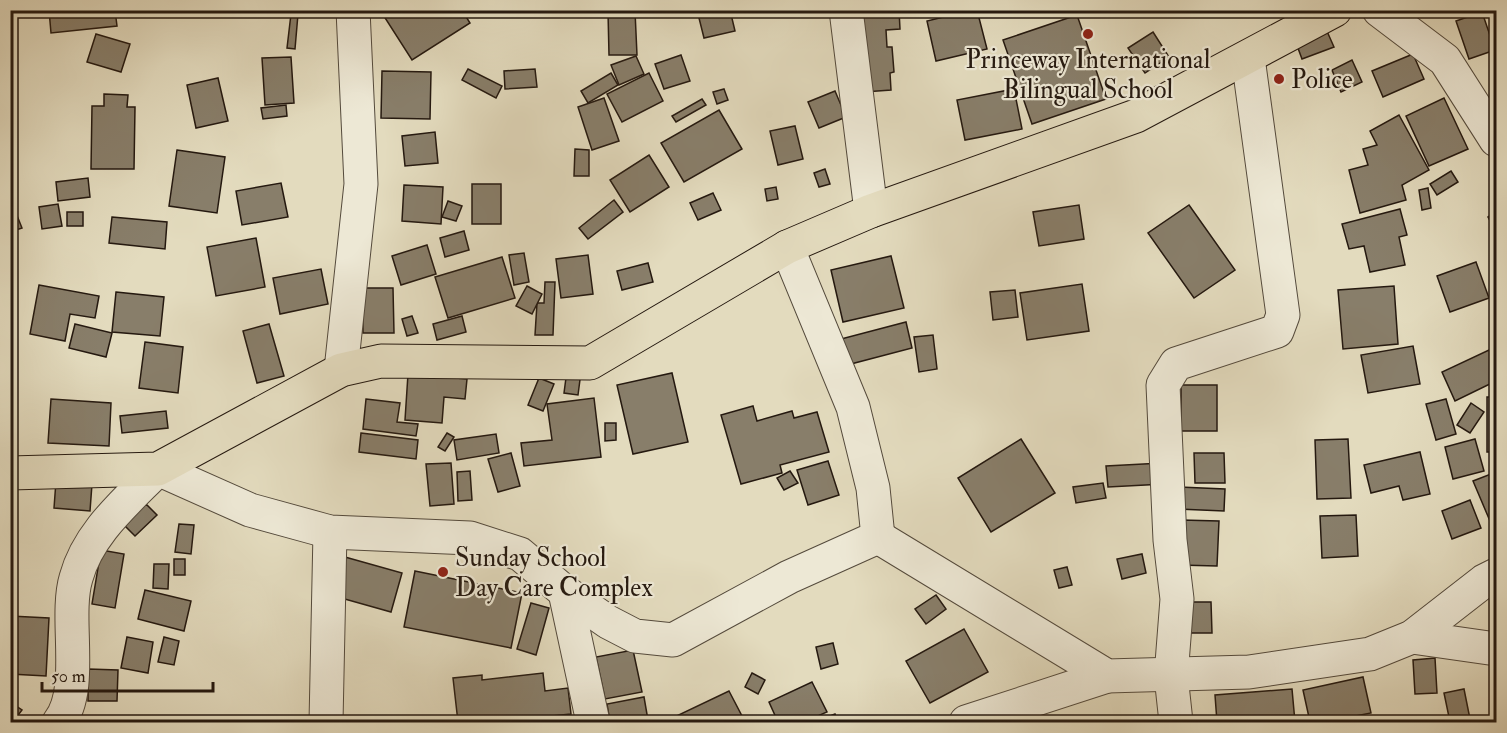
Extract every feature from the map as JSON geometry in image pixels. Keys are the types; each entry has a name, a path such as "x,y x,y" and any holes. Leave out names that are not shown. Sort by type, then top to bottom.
{"main road":[{"path":"10,473 158,469 341,370 381,361 590,363 787,247 871,211 1136,116 1335,10"}],"street":[{"path":"341,370 360,184 353,10"},
{"path":"846,10 871,211"},
{"path":"1379,10 1445,60 1497,140"},
{"path":"1176,723 1171,676 1178,599 1170,540 1163,386 1176,364 1277,331 1283,315 1248,58"},
{"path":"787,247 853,407 873,488 878,537"},
{"path":"59,723 70,703 75,580 85,555 105,522 158,469 250,510 330,532 470,538 520,554 566,592 608,622 636,636 673,640 789,577 878,537"},
{"path":"326,723 330,532"},
{"path":"878,537 1107,676"},
{"path":"966,723 1107,676 1171,676 1249,672 1370,654 1412,637 1484,581 1497,575"},
{"path":"566,592 593,723"},
{"path":"1412,637 1497,649"}],"building":[{"path":"49,10 115,10 117,26 51,33"},
{"path":"380,10 462,10 470,23 412,60"},
{"path":"697,10 730,10 735,31 704,38"},
{"path":"859,10 899,10 900,29 886,30 887,47 892,47 894,72 890,73 891,90 864,92"},
{"path":"977,10 987,49 936,61 927,21"},
{"path":"635,11 637,55 609,55 608,12"},
{"path":"1482,12 1495,50 1469,59 1456,21"},
{"path":"291,14 298,14 295,49 287,48"},
{"path":"1077,15 1106,99 1032,124 1003,40"},
{"path":"1326,29 1334,47 1302,59 1295,40"},
{"path":"1153,32 1169,57 1145,73 1128,48"},
{"path":"96,34 130,44 121,72 87,62"},
{"path":"1413,54 1424,79 1383,97 1372,71"},
{"path":"681,55 690,81 664,89 655,64"},
{"path":"636,56 644,74 619,85 611,65"},
{"path":"291,57 294,103 265,105 262,58"},
{"path":"1352,60 1362,82 1341,92 1332,70"},
{"path":"468,69 502,86 496,98 462,80"},
{"path":"535,69 537,87 505,89 504,71"},
{"path":"382,71 431,72 430,119 381,118"},
{"path":"611,73 618,85 588,103 581,91"},
{"path":"649,73 663,101 622,122 607,94"},
{"path":"218,78 228,121 196,128 187,85"},
{"path":"724,89 728,100 717,104 713,92"},
{"path":"1014,89 1022,129 965,140 957,100"},
{"path":"835,91 846,117 819,128 808,102"},
{"path":"104,94 128,95 127,107 135,107 134,169 91,169 92,106 104,106"},
{"path":"604,98 619,141 592,150 578,107"},
{"path":"1444,98 1468,149 1429,166 1406,116"},
{"path":"702,99 706,105 676,122 672,116"},
{"path":"286,105 287,116 263,119 261,108"},
{"path":"719,110 742,149 684,182 661,143"},
{"path":"1399,115 1429,170 1402,185 1406,200 1360,213 1349,170 1368,165 1363,149 1377,145 1370,131"},
{"path":"795,126 803,159 778,165 770,131"},
{"path":"435,132 438,163 405,166 402,136"},
{"path":"575,149 589,150 589,176 574,176"},
{"path":"177,150 225,157 217,213 169,206"},
{"path":"649,155 669,187 630,212 610,180"},
{"path":"825,169 830,184 819,187 814,173"},
{"path":"1451,171 1458,182 1437,195 1430,184"},
{"path":"88,178 90,197 58,201 56,182"},
{"path":"281,183 288,217 242,225 236,191"},
{"path":"472,184 501,184 501,224 472,224"},
{"path":"404,185 443,187 441,224 402,221"},
{"path":"776,187 778,199 767,201 765,189"},
{"path":"1428,188 1431,208 1422,210 1419,190"},
{"path":"713,193 721,210 698,220 690,203"},
{"path":"10,198 22,228 10,232"},
{"path":"614,200 623,212 588,239 579,228"},
{"path":"448,201 462,206 456,221 442,217"},
{"path":"58,204 62,226 42,229 39,207"},
{"path":"1079,205 1084,239 1039,246 1033,212"},
{"path":"1189,205 1235,270 1194,298 1148,233"},
{"path":"1400,209 1407,235 1399,237 1405,265 1370,272 1364,246 1349,249 1342,224"},
{"path":"1496,211 1496,232 1488,217"},
{"path":"67,212 83,212 83,226 67,226"},
{"path":"112,217 167,222 165,249 109,243"},
{"path":"464,231 469,250 445,257 440,238"},
{"path":"256,238 265,287 216,296 207,247"},
{"path":"427,245 436,274 401,285 392,256"},
{"path":"524,253 529,282 514,285 509,255"},
{"path":"588,255 593,294 561,298 556,259"},
{"path":"891,256 904,308 843,322 831,270"},
{"path":"502,257 515,298 448,318 435,277"},
{"path":"1476,262 1489,298 1450,312 1437,276"},
{"path":"648,263 653,282 622,290 617,271"},
{"path":"321,269 328,304 280,314 273,278"},
{"path":"545,282 555,282 553,335 535,335 537,303 544,303"},
{"path":"1082,284 1089,331 1027,340 1020,293"},
{"path":"39,285 99,296 95,318 70,314 65,341 30,334"},
{"path":"527,286 542,294 532,314 516,306"},
{"path":"1394,286 1398,344 1343,349 1338,290"},
{"path":"362,288 393,288 394,333 363,333"},
{"path":"1015,290 1018,317 993,320 990,292"},
{"path":"116,292 164,297 160,336 112,332"},
{"path":"412,316 418,333 407,336 402,319"},
{"path":"462,316 466,332 437,340 433,324"},
{"path":"906,322 912,348 847,365 841,339"},
{"path":"75,324 112,333 106,357 69,348"},
{"path":"269,324 284,376 257,383 243,331"},
{"path":"933,335 937,369 919,372 914,337"},
{"path":"145,342 183,347 178,393 139,388"},
{"path":"1413,346 1420,384 1368,393 1361,355"},
{"path":"1489,350 1496,366 1496,381 1455,401 1442,372"},
{"path":"567,370 581,372 578,395 564,393"},
{"path":"672,373 688,442 633,454 617,385"},
{"path":"408,374 467,379 465,399 444,397 442,423 405,420"},
{"path":"539,378 554,384 543,411 528,405"},
{"path":"1181,385 1217,385 1217,431 1181,431"},
{"path":"1487,397 1496,397 1496,452 1487,452"},
{"path":"594,398 601,457 524,466 521,443 552,440 547,404"},
{"path":"51,399 111,403 109,446 48,443"},
{"path":"366,399 400,403 397,422 418,424 416,436 363,429"},
{"path":"1446,399 1456,434 1436,440 1426,404"},
{"path":"1471,403 1484,412 1470,433 1457,425"},
{"path":"753,406 757,421 792,411 794,418 817,412 829,452 780,465 782,473 741,484 721,415"},
{"path":"166,411 168,428 122,433 120,416"},
{"path":"605,423 616,423 616,440 605,441"},
{"path":"361,433 418,440 416,459 359,452"},
{"path":"447,433 454,437 445,451 438,447"},
{"path":"496,434 499,453 457,460 454,440"},
{"path":"1021,439 1055,493 991,532 958,478"},
{"path":"1348,439 1351,498 1317,499 1315,440"},
{"path":"1475,439 1484,471 1453,479 1445,447"},
{"path":"1420,452 1430,494 1403,500 1399,486 1371,493 1364,465"},
{"path":"511,453 520,486 498,492 488,459"},
{"path":"1194,453 1224,453 1225,483 1195,483"},
{"path":"828,461 839,495 808,505 797,470"},
{"path":"451,463 454,504 430,506 426,464"},
{"path":"1162,463 1164,484 1108,487 1106,466"},
{"path":"470,471 472,500 458,501 457,472"},
{"path":"790,471 798,483 784,490 777,478"},
{"path":"1496,472 1496,518 1490,521 1473,481"},
{"path":"56,481 92,484 90,511 54,508"},
{"path":"1103,483 1106,498 1076,503 1073,487"},
{"path":"1179,487 1225,489 1224,511 1178,509"},
{"path":"1470,500 1481,528 1452,539 1442,511"},
{"path":"146,504 157,515 135,536 124,525"},
{"path":"1356,515 1358,556 1322,558 1320,516"},
{"path":"1181,520 1219,521 1217,566 1179,565"},
{"path":"179,524 194,525 191,554 175,552"},
{"path":"101,550 124,554 115,608 92,604"},
{"path":"1142,554 1146,573 1122,579 1117,559"},
{"path":"345,557 402,573 391,612 334,596"},
{"path":"174,559 185,559 185,575 174,575"},
{"path":"154,564 169,564 168,589 153,588"},
{"path":"1067,567 1072,585 1059,588 1054,570"},
{"path":"415,571 522,593 511,648 404,627"},
{"path":"145,590 191,601 184,631 138,619"},
{"path":"936,595 946,609 926,624 915,609"},
{"path":"1186,602 1211,602 1212,633 1186,633"},
{"path":"531,603 549,608 536,655 517,649"},
{"path":"10,616 49,618 46,676 10,674"},
{"path":"964,629 988,672 930,703 906,661"},
{"path":"127,637 153,642 148,673 121,668"},
{"path":"164,637 179,641 174,665 158,662"},
{"path":"833,643 838,664 821,669 816,647"},
{"path":"633,650 642,692 605,699 596,657"},
{"path":"1435,658 1437,693 1415,694 1413,660"},
{"path":"88,669 118,670 117,701 88,701"},
{"path":"543,673 545,691 568,688 571,714 493,722 458,722 453,678 482,675 482,680"},
{"path":"752,673 765,680 758,694 745,687"},
{"path":"1363,677 1371,713 1325,722 1310,722 1303,690"},
{"path":"812,682 827,712 804,722 778,722 769,702"},
{"path":"1292,689 1295,722 1217,722 1215,695"},
{"path":"1464,689 1470,719 1450,722 1444,693"},
{"path":"729,691 743,718 734,722 669,722 668,720"},
{"path":"644,697 648,720 610,722 607,704"},
{"path":"10,702 22,710 13,722 10,722"},
{"path":"835,714 838,722 821,722 820,720"}],"place":[{"name":"Princeway International Bilingual School","path":"1088,34"},
{"name":"Police","path":"1279,79"},
{"name":"Sunday School Day Care Complex","path":"443,572"}]}
